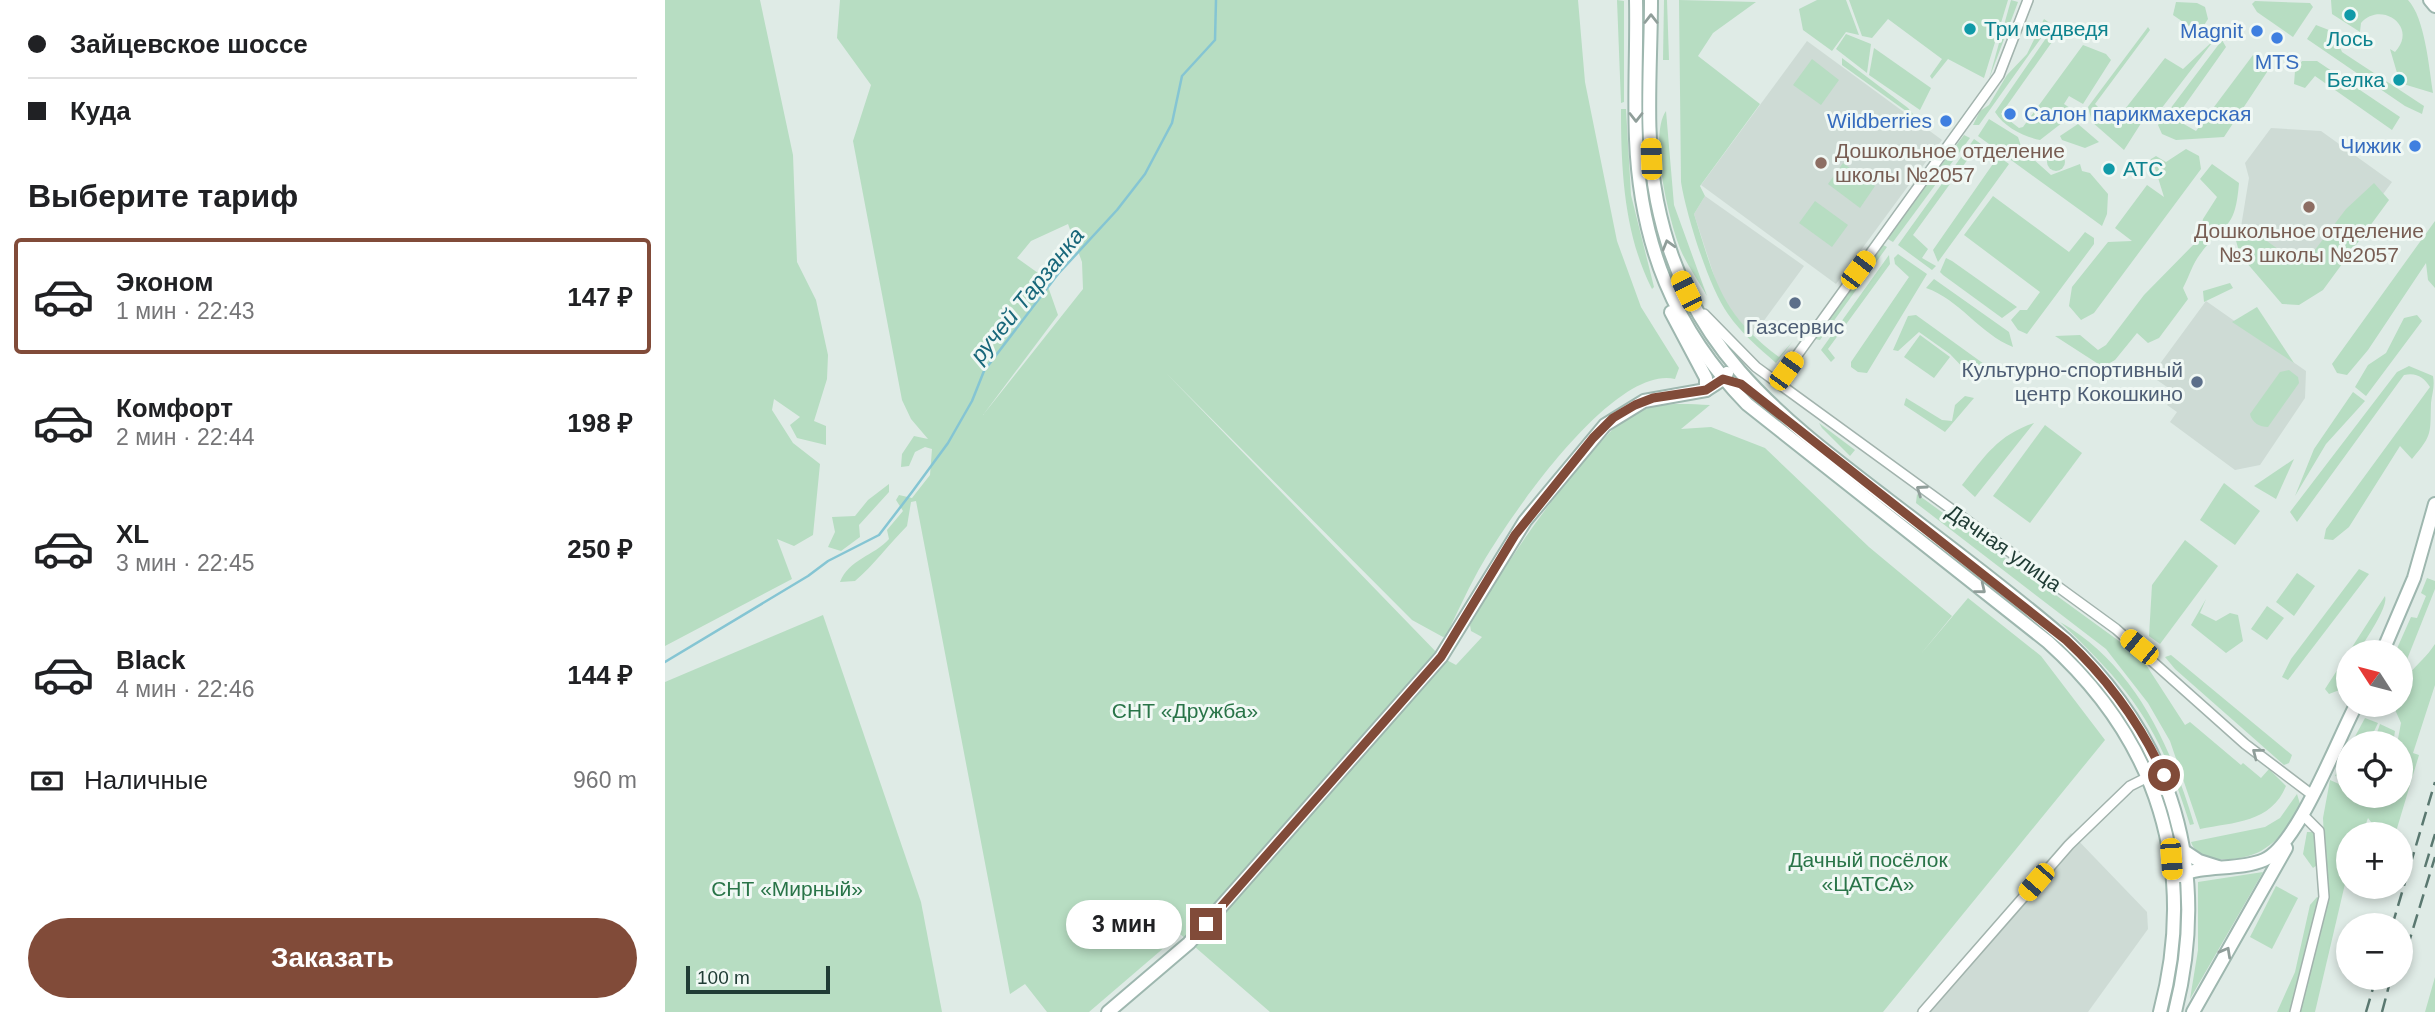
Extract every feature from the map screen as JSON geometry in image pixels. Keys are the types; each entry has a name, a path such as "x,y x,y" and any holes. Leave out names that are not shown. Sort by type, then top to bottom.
{"main road":[{"path":"1636,0 1637,155 1646,217 1676,326 1706,378 1706,390"},
{"path":"1108,1012 1189,943 1441,657 1515,535 1593,438 1613,418 1644,401 1706,390 1723,379 1729,366 1671,256 1654,184 1651,141 1651,0"},
{"path":"2432,0 2435,6"},
{"path":"1661,278 1691,334 1723,379 1777,430 2068,660 2116,719 2148,777 2169,843 2173,888 2173,951 2160,1012"},
{"path":"1721,349 1776,411"},
{"path":"1723,379 1739,383 2022,602 2097,670 2135,720 2155,756 2173,802 2187,872 2187,946 2175,1012"},
{"path":"2388,640 2414,578 2435,504"},
{"path":"2193,1012 2304,816 2311,794 2349,718"},
{"path":"2173,888 2177,878 2187,872 2229,869 2255,863 2274,854 2304,816"},
{"path":"2169,843 2187,872"},
{"path":"2184,851 2199,861 2229,869"}],"street":[{"path":"1777,383 1999,75 2028,0"},
{"name":"Дачная улица","path":"1695,306 1738,352 1777,383 2116,629 2245,744 2311,794"},
{"path":"1923,1012 2069,845 2130,786 2148,777"},
{"path":"2295,1012 2324,887 2319,831 2304,816"}],"shaded area":[{"name":"Дошкольное отделение школы №2057","path":"1807,41 1942,140 1836,284 1701,185"},
{"name":"Дошкольное отделение №3 школы №2057","path":"2271,128 2321,131 2392,182 2305,300 2240,233 2249,178 2245,163"},
{"path":"1705,196 1804,266 1752,337 1721,297 1694,214"},
{"path":"2206,301 2306,371 2305,398 2260,465 2235,470 2170,422 2177,412 2167,405 2176,393 2151,376"},
{"path":"2071,833 2147,912 2148,929 2088,1012 1916,1012"}],"green space":[{"path":"665,0 760,0 793,155 797,262 816,300 828,355 827,379 814,421 826,426 826,445 797,438 790,425 800,417 774,399 772,410 793,443 820,464 813,535 794,546 777,539 792,579 665,646"},
{"path":"840,0 1578,0 1585,82 1617,241 1641,307 1679,368 1675,379 1650,381 1621,396 1592,421 1563,452 1510,520 1473,581 1446,636 1443,637 1412,620 1166,373 1441,657 1456,665 1482,637 1471,631 1470,625 1509,561 1550,503 1611,431 1632,415 1651,407 1670,404 1710,405 1681,429 1711,427 1765,448 1869,547 1952,616 1920,655 1968,598 2041,656 2105,740 1883,1012 1270,1012 1180,934 1089,1012 1047,1012 1025,984 1010,994 916,501 911,502 907,526 869,568 855,581 840,582 849,568 889,539 887,530 903,511 896,500 899,495 912,498 930,475 932,449 925,447 915,452 909,466 901,467 902,454 914,436 928,439 911,419 902,400 853,141 871,85 837,38","holes":["1068,224 1082,262 1083,289 983,415 1058,315 1045,278 1017,258 1031,241"]},
{"path":"1617,0 1624,1 1624,102 1621,103"},
{"path":"1664,0 1667,0 1669,60 1663,60"},
{"path":"1679,0 1756,2 1713,33 1698,56 1760,104 1700,186 1705,196 1694,214 1715,277 1732,310 1759,341 1779,357 1793,341 1776,363 1739,328 1721,302 1699,250 1688,212 1681,182"},
{"path":"1817,0 1846,0 1859,35 1846,32 1832,51 1803,30 1799,9"},
{"path":"1849,0 2008,0 1984,78 1948,59 1932,79 1930,76 1942,59 1888,19 1872,38 1862,36"},
{"path":"2011,0 2018,2 1989,79"},
{"path":"2331,0 2408,0 2419,19 2433,93 2400,83 2390,49 2395,52 2403,34 2395,20 2387,15 2369,17 2361,23 2360,32 2332,14"},
{"path":"2255,1 2310,3 2313,7 2293,37 2257,12 2252,4"},
{"path":"2176,2 2197,3 2205,7 2208,19 2199,33 2173,15"},
{"path":"2044,19 2051,24 1979,125 1973,125 2007,75 2027,54"},
{"path":"2316,25 2334,32 2342,52 2424,106 2422,114 2405,106 2307,39"},
{"path":"2148,27 2150,30 2095,104 2103,112 2118,118 2165,58 2183,69 2215,39 2154,118 2145,117 2124,150 2092,122 2088,107"},
{"path":"2053,28 2059,32 2001,114 2019,128 2023,127 2083,45 2106,54 2111,60 2083,104 2069,96 2064,104 2076,112 2040,140 2015,131 1995,112"},
{"path":"1846,34 1871,44 1867,73 1836,49"},
{"path":"2222,40 2226,47 2175,119 2196,131 2253,55 2268,66 2267,72 2224,137 2176,140 2162,134 2158,125"},
{"path":"1874,48 1931,88 1920,110 1869,75"},
{"path":"1842,58 1908,108 1917,119 1842,65"},
{"path":"1812,59 1839,80 1821,105 1793,85"},
{"path":"2302,61 2317,61 2400,117 2392,130 2315,76 2305,88 2294,84 2295,71"},
{"path":"1621,109 1626,109 1631,195 1654,287 1652,289 1635,246 1626,201"},
{"path":"1666,111 1674,205 1707,296 1682,253 1667,203 1659,140"},
{"path":"1989,119 2018,137 2022,149 2051,175 2080,164 2082,171 2090,173 2108,194 2107,214 2102,226 1978,136"},
{"path":"2078,124 2099,142 2085,148 2062,140 2060,136"},
{"path":"1964,135 1970,138 1893,242 1886,238"},
{"path":"1974,139 2009,164 1938,262 1933,250 1995,161 1976,148 1913,235 1928,249 1922,258 1936,266 1932,270 1898,245"},
{"path":"2186,149 2199,156 2201,169 2094,313 2081,320 2069,306 2072,287 2108,242 2132,241 2115,228 2147,185 2164,197 2155,168 2149,164 2151,159 2156,156 2166,162"},
{"path":"2056,153 2062,156 2065,162 2062,168 2056,171 2050,168 2047,162 2050,156"},
{"path":"1843,163 1875,186 1860,208 1828,184"},
{"path":"2212,164 2239,183 2235,210 2228,224 2196,261 2183,288 2188,299 2159,338 2148,343 2137,333 2115,360 2103,367 2055,336 2080,335 2098,350 2106,345 2144,295 2199,239 2203,219 2217,197 2200,179"},
{"path":"2374,183 2389,200 2323,290 2299,305 2282,304 2240,255 2233,230 2245,225 2297,263 2305,263 2346,209"},
{"path":"1993,196 2069,252 2085,232 2094,238 2094,244 2027,334 2018,330 2011,320 2020,310 2027,310 2040,292 1964,235"},
{"path":"1815,201 1848,225 1832,247 1799,223"},
{"path":"2435,221 2435,288 2428,280 2426,263 2368,350 2347,375 2337,373 2332,364"},
{"path":"1881,244 1887,247 1820,340 1815,339"},
{"path":"1898,254 1927,274 1867,373 1858,372 1851,367 1851,362 1909,277 1895,264 1894,258"},
{"path":"1889,255 1890,264 1828,349 1835,358 1831,362 1821,350"},
{"path":"1946,258 2017,307 2002,318 1940,272"},
{"path":"1934,279 2009,332 2013,347 1990,334 1949,300 1926,288"},
{"path":"2230,283 2233,288 2204,302 2203,291"},
{"path":"2257,307 2294,363 2232,322"},
{"path":"1916,315 1984,364 1981,375 1970,375 1950,354 1919,332 1898,351 1893,350 1908,316"},
{"path":"2417,315 2422,321 2366,396 2355,387 2368,365 2386,353 2404,318"},
{"path":"1920,335 1950,357 1934,378 1904,357"},
{"path":"2409,366 2433,376 2427,438 2412,459 2400,446 2349,527 2333,540 2324,539 2326,529 2430,387 2422,378 2412,374 2404,375 2297,522 2290,512 2397,372"},
{"path":"2289,370 2298,377 2299,383 2268,427 2257,424 2250,414 2280,372"},
{"path":"2353,392 2365,401 2326,444 2295,496 2314,449"},
{"path":"1965,396 1974,398 1945,432 1904,405 1906,398 1942,420 1952,421 1955,405"},
{"path":"1819,423 1855,450 1850,456 1822,428"},
{"path":"2034,423 1975,497 1962,485 2001,440"},
{"path":"2045,425 2082,453 2030,523 1993,496"},
{"path":"2294,459 2276,499 2254,486"},
{"path":"2224,483 2260,511 2235,545 2200,520"},
{"path":"889,484 889,492 859,525 860,537 841,551 828,547 835,532 832,517 855,516 868,500"},
{"path":"1917,494 2141,657 2185,725 2190,722 2241,765 2243,763 2261,778 2269,769 2286,786 2279,798 2271,807 2250,819 2200,829 2170,741 2148,703 2106,649 1916,503"},
{"path":"2185,540 2218,566 2160,644 2149,636 2152,585"},
{"path":"2359,569 2369,574 2288,680 2282,677 2291,659"},
{"path":"2297,573 2315,586 2294,616 2276,602"},
{"path":"2427,578 2435,581 2435,589 2413,644 2413,640 2401,640 2411,617 2417,618 2426,596 2421,593"},
{"path":"2385,596 2380,615 2365,640 2357,640"},
{"path":"2206,599 2200,613 2216,621 2230,613 2238,615 2243,641 2226,653 2191,625"},
{"path":"2267,606 2284,618 2267,640 2251,629"},
{"name":"СНТ «Мирный»","path":"823,615 921,902 942,1012 665,1012 665,682"},
{"path":"2060,622 2109,660 2146,709 2174,765 2194,824 2190,825 2167,762 2141,713 2107,669"},
{"path":"2435,644 2435,685 2413,753 2413,731 2399,731 2399,718 2413,718 2413,670"},
{"path":"2171,655 2292,755 2289,763 2284,765 2175,669 2165,657"},
{"path":"2336,672 2336,691 2329,694 2325,689"},
{"path":"2365,718 2378,723 2374,731 2358,731"},
{"path":"2380,724 2395,731 2378,731"},
{"path":"2413,753 2419,755 2413,775"},
{"path":"2330,780 2336,783 2336,808 2403,808 2399,822 2371,822 2368,818 2367,822 2336,822 2336,899 2341,899 2336,913 2315,1012 2298,1012 2327,897 2323,818"},
{"path":"2297,794 2300,804 2289,825 2274,842 2261,851 2233,859 2212,858 2196,850 2191,842 2265,827 2280,818"},
{"path":"2307,832 2314,832 2317,865 2313,868 2303,854"},
{"path":"2263,872 2190,999 2198,950 2198,882"},
{"path":"2276,886 2298,898 2272,949 2250,937"},
{"path":"2317,897 2320,899 2292,1012 2277,1012 2295,972 2310,905"},
{"path":"2435,977 2435,1012 2425,1012"}],"waterway":[{"name":"ручей Тарзанка","path":"665,662 808,576 828,561 879,535 948,443 972,401 984,371 1058,274 1117,210 1145,174 1172,123 1182,76 1215,40 1216,0"}],"railway":[{"path":"2396,913 2435,782"},
{"path":"2425,867 2435,834"},
{"path":"2413,929 2435,857"},
{"path":"2366,1012 2372,990"},
{"path":"2382,1012 2388,990"}],"place":[{"name":"Лось","path":"2350,15"},
{"name":"Три медведя","path":"1970,29"},
{"name":"Magnit","path":"2257,31"},
{"name":"MTS","path":"2277,38"},
{"name":"Белка","path":"2399,80"},
{"name":"Салон парикмахерская","path":"2010,114"},
{"name":"Wildberries","path":"1946,121"},
{"name":"Чижик","path":"2415,146"},
{"name":"Дошкольное отделение школы №2057","path":"1821,163"},
{"name":"АТС","path":"2109,169"},
{"name":"Дошкольное отделение №3 школы №2057","path":"2309,207"},
{"name":"Газсервис","path":"1795,303"},
{"name":"Культурно-спортивный центр Кокошкино","path":"2197,382"}],"route":[{"path":"1206,924 1441,657 1515,535 1581,450 1613,418 1626,409 1653,398 1706,390 1723,379 1741,384 2022,602 2066,640 2097,670 2135,720 2164,775"}],"park label":[{"name":"СНТ «Дружба»","path":"1185,711"},
{"name":"Дачный посёлок «ЦАТСА»","path":"1868,872"}]}
